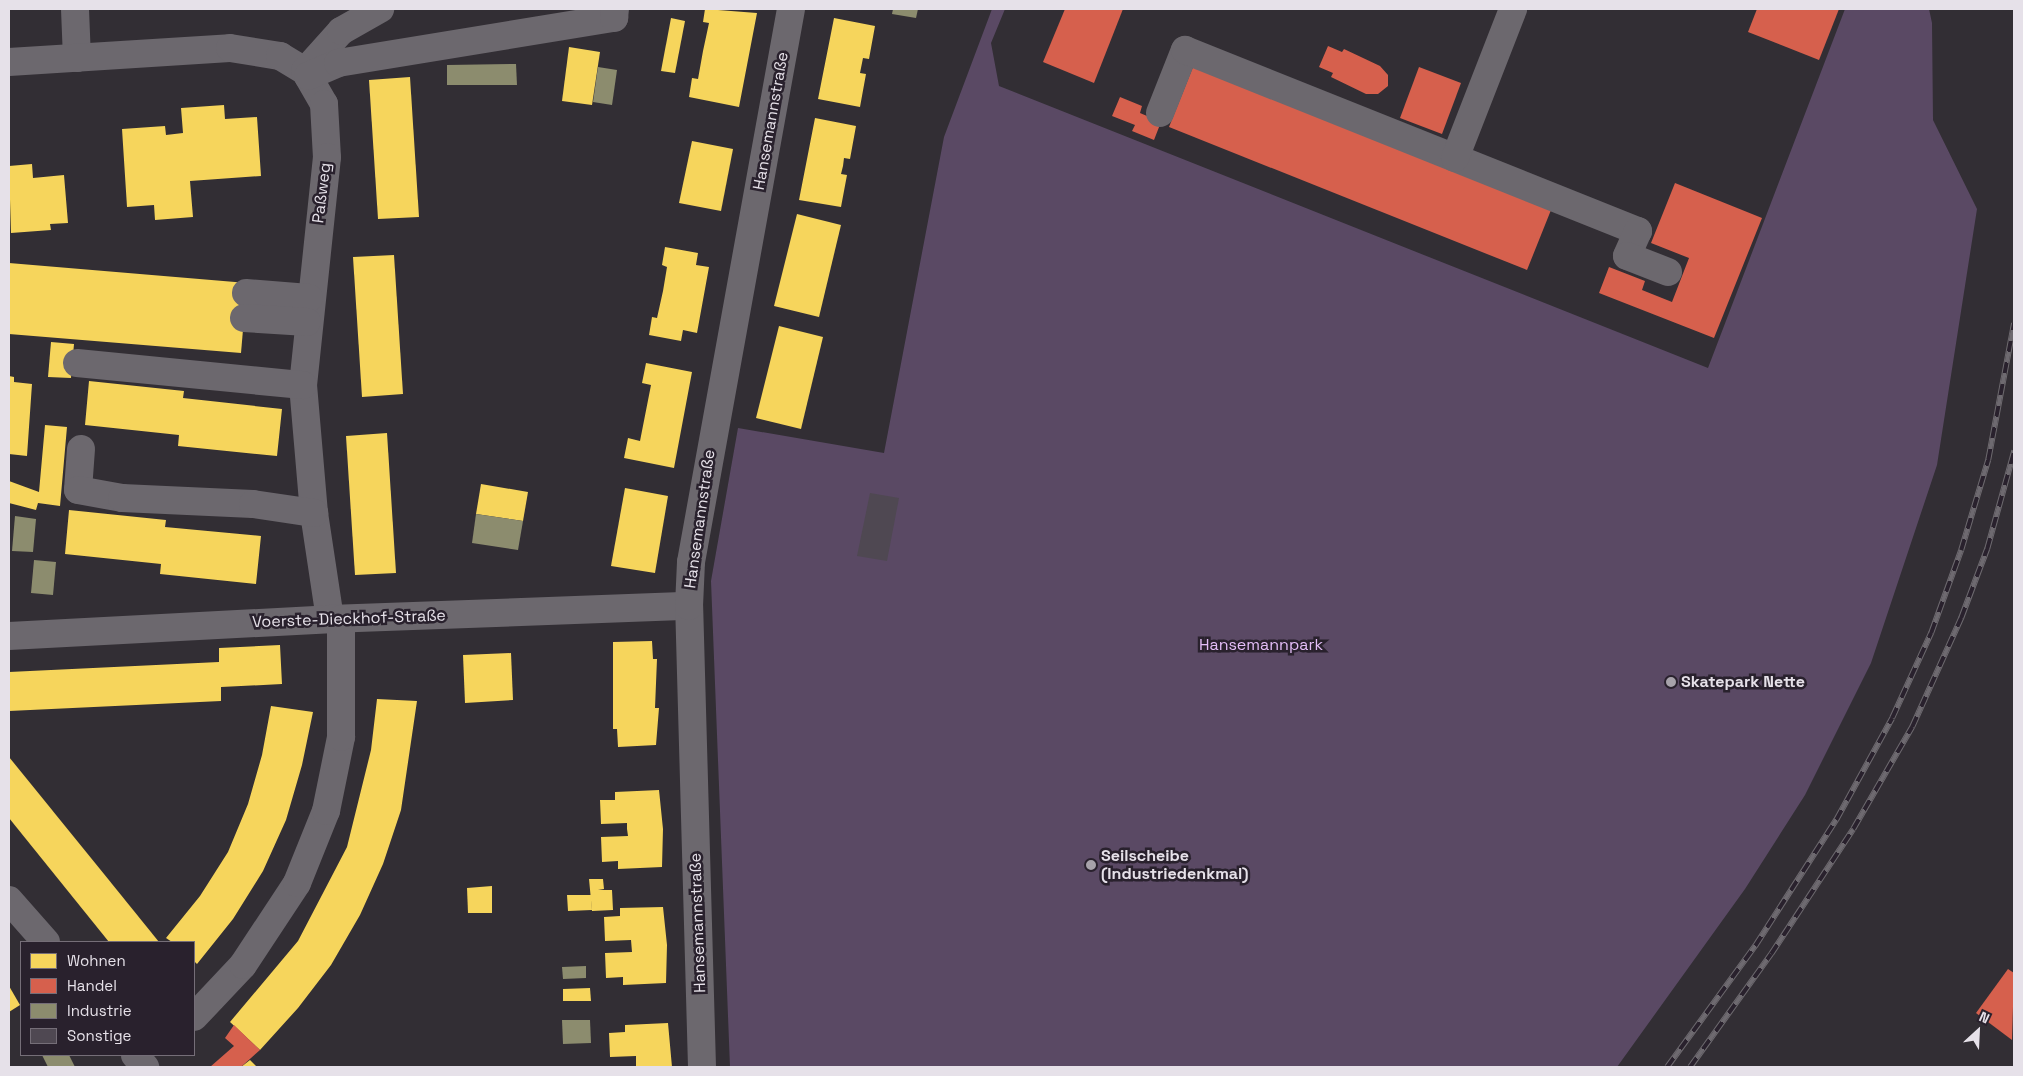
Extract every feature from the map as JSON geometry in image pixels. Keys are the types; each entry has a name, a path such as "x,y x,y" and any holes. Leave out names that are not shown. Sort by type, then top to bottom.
{"street":[{"path":"75,9 77,58"},
{"path":"307,73 341,31 380,9"},
{"path":"307,73 338,63 614,18 615,9"},
{"name":"Hansemannstraße","path":"702,1067 689,606 691,562 709,452 736,318 791,9"},
{"path":"1455,158 1514,9"},
{"name":"Paßweg","path":"9,62 230,48 280,56 307,73 324,104 327,157 308,310 303,385 314,513 335,619 341,737 326,811 297,883 243,965 195,1016"},
{"path":"1160,113 1185,50 1638,231 1627,256 1668,272"},
{"path":"245,306 308,310"},
{"path":"77,363 303,385"},
{"path":"81,449 78,490 122,498 253,504 314,513"},
{"name":"Voerste-Dieckhof-Straße","path":"9,636 335,619 689,606"},
{"path":"9,900 45,941"}],"green space":[{"name":"Hansemannpark","path":"992,9 1005,9 991,43 999,86 1708,368 1845,9 1929,9 1932,23 1933,120 1977,209 1937,465 1871,663 1805,795 1745,889 1617,1067 730,1067 711,581 738,428 884,453 944,137"}],"building: Wohnen":[{"path":"705,9 757,13 739,107 689,97 692,78 698,79 709,23 703,22"},
{"path":"671,18 685,21 675,73 661,71"},
{"path":"834,18 875,26 869,59 863,58 860,73 866,74 860,107 818,99"},
{"path":"569,47 600,52 592,105 562,101"},
{"path":"410,77 419,217 378,219 369,80"},
{"path":"224,105 225,119 257,117 261,176 190,181 193,217 155,220 154,205 127,207 122,129 165,126 166,135 183,133 181,108"},
{"path":"815,118 856,126 850,159 844,158 841,174 847,175 841,207 799,200"},
{"path":"692,141 733,149 721,211 679,203"},
{"path":"32,164 33,178 64,175 68,223 50,224 51,230 11,233 9,166"},
{"path":"797,214 841,225 819,317 774,306"},
{"path":"665,247 698,253 696,265 709,267 697,333 683,330 681,341 649,335 652,317 657,318 663,291 667,267 662,265"},
{"path":"394,255 403,394 362,397 353,257"},
{"path":"9,263 247,283 241,353 9,334"},
{"path":"779,326 823,337 801,429 756,418"},
{"path":"51,342 74,344 71,378 48,377"},
{"path":"646,363 692,372 674,468 624,458 628,438 640,441 651,385 642,383"},
{"path":"9,376 14,377 14,382 32,384 27,456 9,454"},
{"path":"89,381 184,391 183,398 282,409 277,456 178,446 179,435 85,425"},
{"path":"45,425 67,427 60,506 38,503 36,510 9,503 9,481 39,492"},
{"path":"387,433 396,573 355,575 346,436"},
{"path":"481,484 528,492 523,521 476,514"},
{"path":"625,488 668,496 655,573 611,566"},
{"path":"69,510 166,520 165,527 261,536 256,584 160,574 161,564 65,554"},
{"path":"652,641 653,659 657,659 655,708 659,708 656,745 618,747 617,729 613,729 613,642"},
{"path":"280,645 282,684 221,687 221,701 9,711 9,672 219,662 219,648"},
{"path":"511,653 513,700 465,703 463,655"},
{"path":"377,699 417,701 401,810 383,864 360,915 331,965 298,1008 260,1050 230,1022 298,941 347,847 371,750"},
{"path":"271,706 313,712 302,765 286,820 263,871 233,919 197,964 195,962 195,941 170,941 166,938 200,896 228,852 248,804 262,755"},
{"path":"9,757 158,941 108,941 9,818"},
{"path":"659,790 663,829 662,867 618,869 618,861 602,862 601,837 628,836 627,823 601,824 600,800 615,800 615,792"},
{"path":"589,879 603,879 604,889 598,890 612,890 613,910 592,911"},
{"path":"492,886 492,913 468,913 467,888"},
{"path":"567,895 591,895 592,910 568,911"},
{"path":"663,907 667,945 666,983 623,985 623,977 606,978 605,953 632,952 631,940 605,941 604,917 620,916 620,908"},
{"path":"9,986 20,1005 9,1012"},
{"path":"590,988 591,1001 563,1001 563,989"},
{"path":"668,1023 672,1067 636,1067 636,1056 610,1057 609,1033 625,1032 625,1025"},
{"path":"250,1060 257,1067 241,1067"}],"building: Handel":[{"path":"1065,9 1123,9 1094,83 1043,62"},
{"path":"1757,9 1839,9 1819,60 1748,32"},
{"path":"1328,46 1342,52 1344,49 1380,66 1388,75 1388,86 1378,94 1366,94 1331,77 1333,73 1319,67"},
{"path":"1195,62 1553,205 1527,270 1169,127"},
{"path":"1419,67 1461,83 1442,134 1400,118"},
{"path":"1120,97 1142,106 1140,113 1161,122 1154,140 1132,131 1135,125 1112,116"},
{"path":"1675,183 1762,218 1714,338 1599,293 1609,267 1645,281 1642,290 1672,302 1689,258 1651,243"},
{"path":"2008,969 2014,973 2012,1040 1976,1013"},
{"path":"234,1025 260,1050 241,1067 210,1067 234,1046 225,1038"}],"building: Industrie":[{"path":"893,9 918,9 916,18 892,14"},
{"path":"516,64 517,85 447,85 447,65"},
{"path":"598,67 617,70 612,105 593,102"},
{"path":"476,514 523,521 518,550 472,543"},
{"path":"15,516 36,519 33,552 12,551"},
{"path":"34,560 56,562 53,595 31,593"},
{"path":"586,966 586,978 563,979 562,967"},
{"path":"562,1020 590,1020 591,1043 563,1044"},
{"path":"42,1056 70,1056 75,1067 48,1067"}],"building: Sonstige":[{"path":"870,493 899,498 887,561 857,556"}],"railway":[{"path":"1667,1067 1755,946 1836,820 1892,718 1931,633 1961,550 1988,460 2014,323"},
{"path":"1690,1067 1771,954 1853,829 1912,727 1961,618 1987,549 2014,451"}],"place":[{"name":"Skatepark Nette","path":"1671,682"},
{"name":"Seilscheibe (Industriedenkmal)","path":"1091,865"}]}
